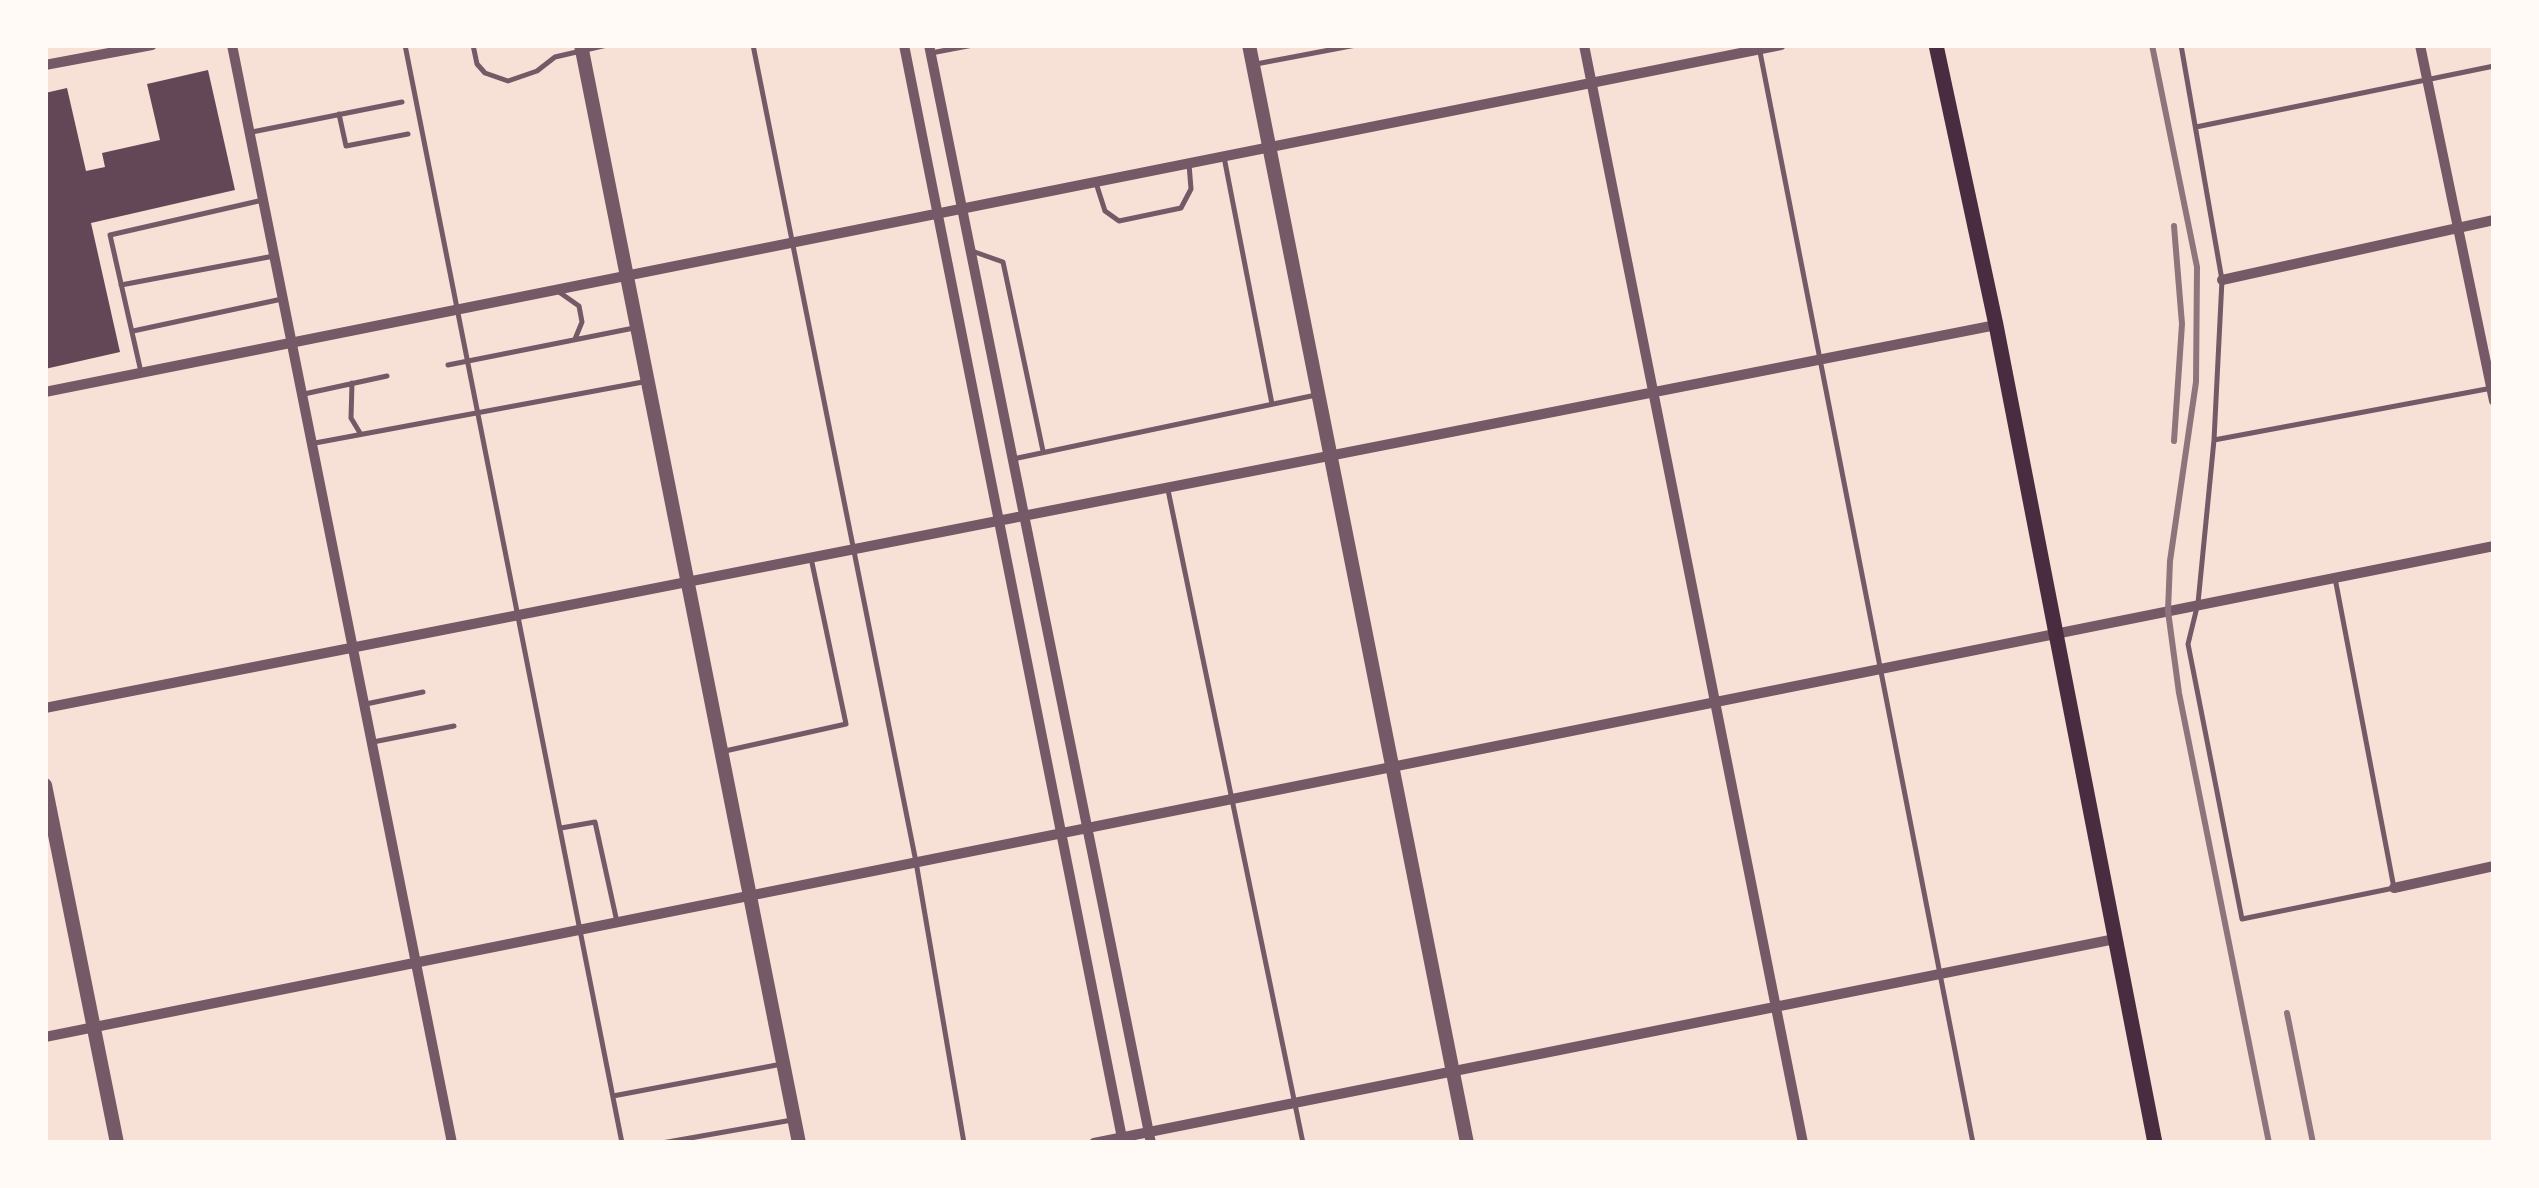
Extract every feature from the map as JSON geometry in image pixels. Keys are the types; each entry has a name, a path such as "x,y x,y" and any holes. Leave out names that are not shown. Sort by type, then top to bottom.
{"main road":[{"path":"1936,45 2058,634 2155,1143"}],"street":[{"path":"45,65 152,45"},
{"path":"232,45 452,1143"},
{"path":"904,45 1122,1140"},
{"path":"1249,45 1467,1143"},
{"path":"1584,45 1712,703 1803,1143"},
{"path":"45,392 1781,45"},
{"path":"2420,45 2493,392"},
{"path":"581,48 799,1143"},
{"path":"930,49 1021,516 1150,1137"},
{"path":"2222,280 2494,220"},
{"path":"45,708 1996,324"},
{"path":"45,1036 2494,546"},
{"path":"45,785 117,1143"},
{"path":"2394,888 2494,866"},
{"path":"1094,1143 1150,1137 1296,1103 2115,940"}],"lane":[{"path":"72,45 75,60"},
{"path":"404,45 622,1143"},
{"path":"474,45 477,64 485,73 494,80 508,81 537,72 555,56 607,45"},
{"path":"753,45 916,862 964,1143"},
{"path":"930,49 973,45"},
{"path":"1253,65 1356,45"},
{"path":"2180,45 2222,280 2214,440 2198,604 2188,644 2242,919 2394,888 2335,578"},
{"path":"1759,50 1973,1143"},
{"path":"2196,127 2494,66"},
{"path":"249,133 402,102"},
{"path":"339,114 346,146 408,134"},
{"path":"1224,157 1272,404"},
{"path":"1096,182 1105,212 1119,221 1181,208 1191,189 1189,164"},
{"path":"142,373 110,235 262,200"},
{"path":"970,251 1003,262 1043,452"},
{"path":"122,284 274,256"},
{"path":"556,290 578,306 582,322 575,340"},
{"path":"132,331 282,299"},
{"path":"448,366 637,328"},
{"path":"301,394 387,376"},
{"path":"312,444 646,381"},
{"path":"352,383 352,418 360,433"},
{"path":"2214,440 2493,392"},
{"path":"1010,460 1317,395"},
{"path":"1167,488 1303,1143"},
{"path":"722,751 846,724 811,558"},
{"path":"366,704 424,692"},
{"path":"373,742 454,726"},
{"path":"560,828 595,822 617,922"},
{"path":"613,1096 784,1064"},
{"path":"662,1143 794,1119"}],"building":[{"path":"208,70 235,190 91,223 120,352 45,369 45,93 67,88 86,171 105,167 102,153 160,140 147,84"}],"railway":[{"path":"2152,45 2197,267 2196,382 2170,561 2168,611 2179,693 2269,1143"},
{"path":"2174,226 2182,324 2174,441"},
{"path":"2287,1013 2313,1143"}]}
